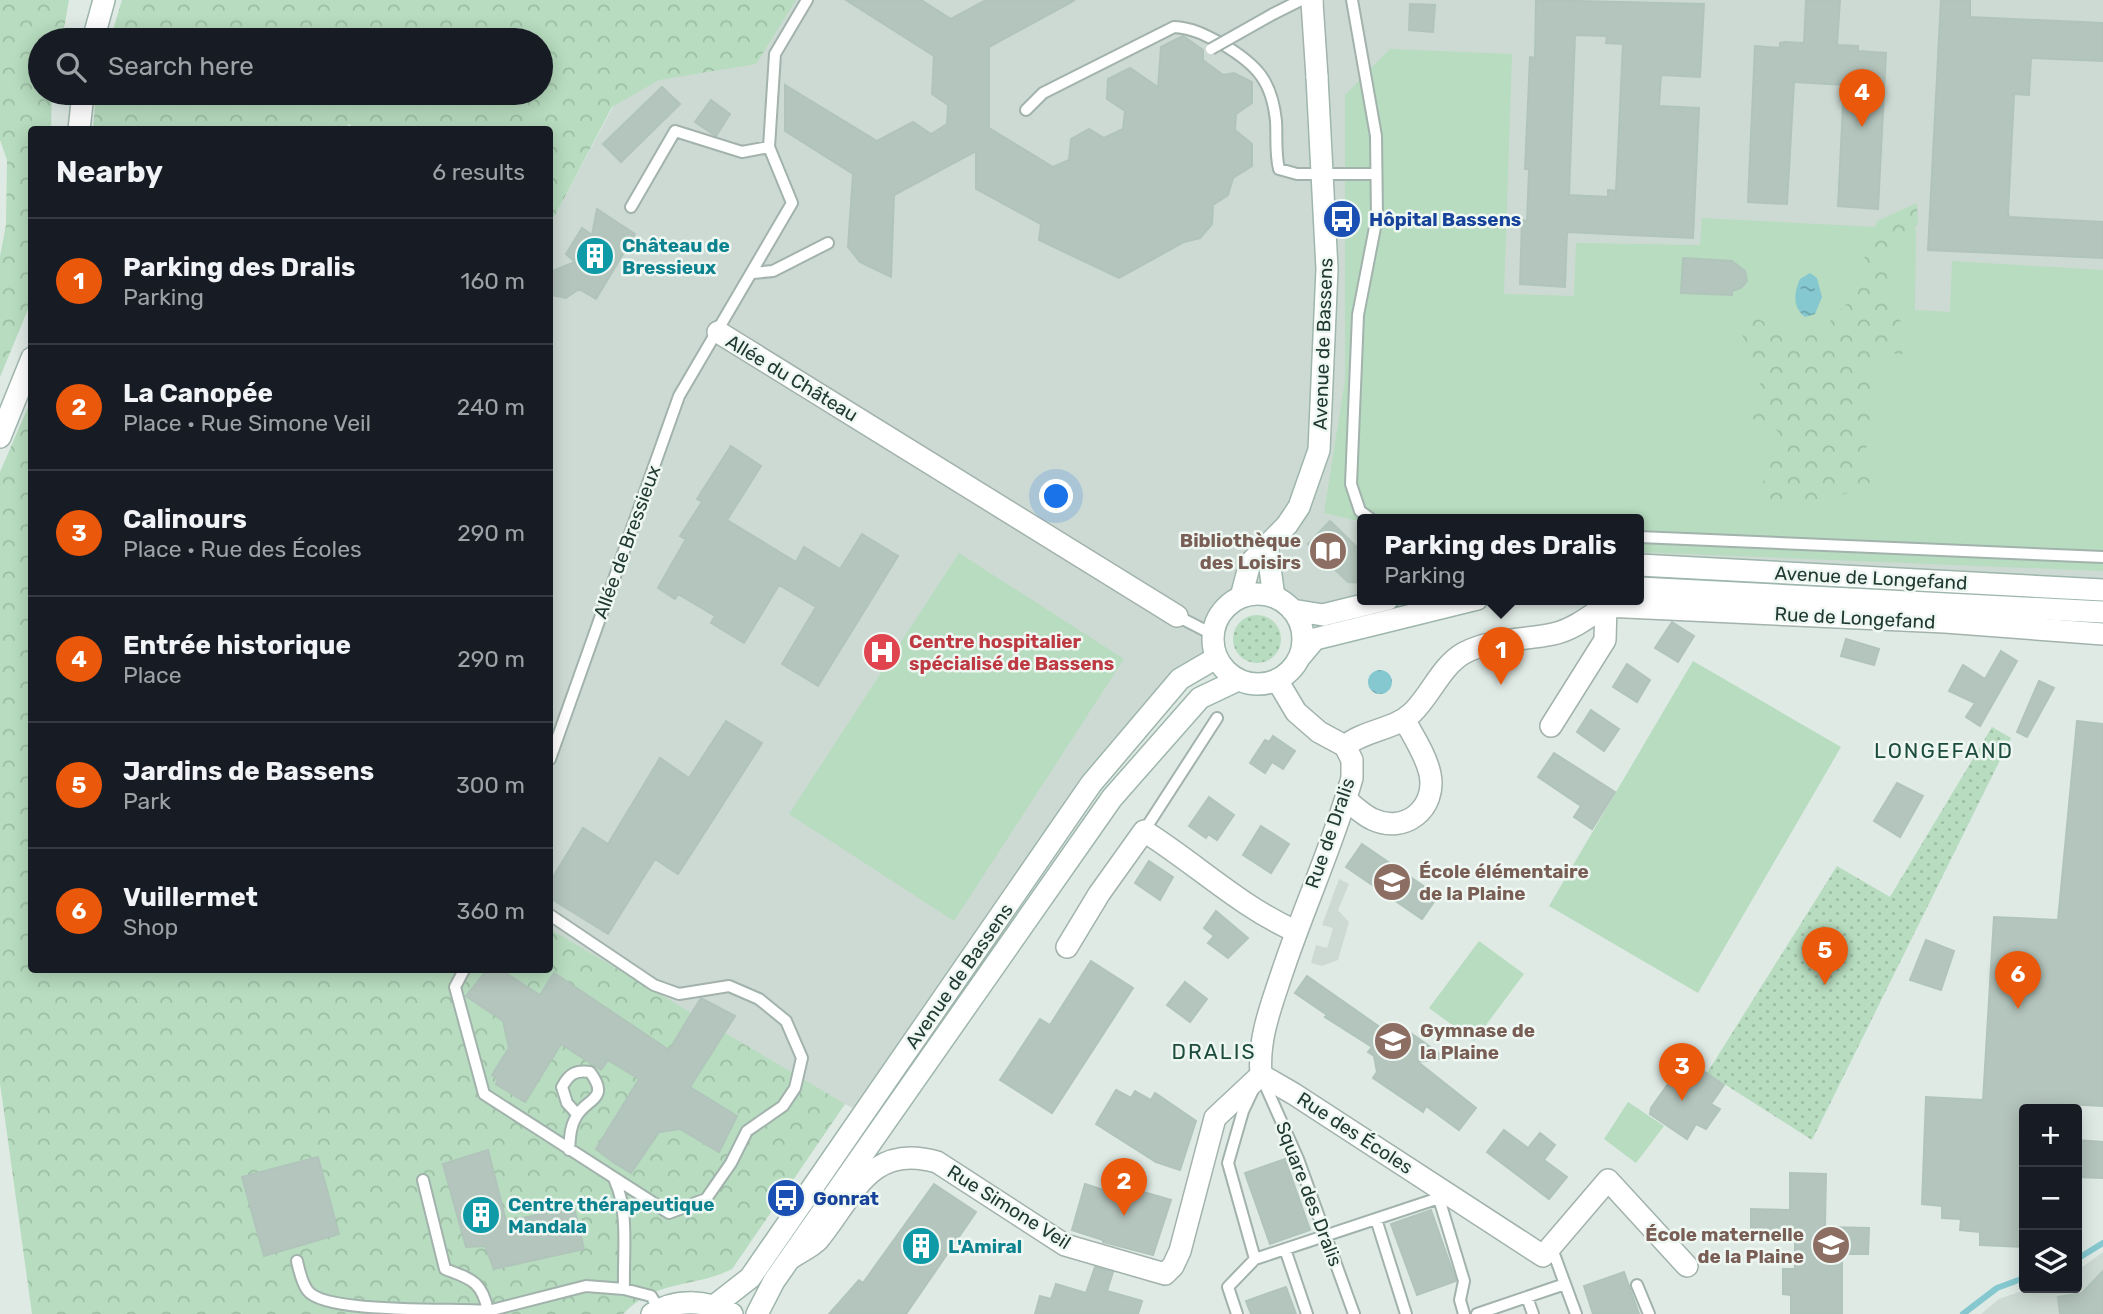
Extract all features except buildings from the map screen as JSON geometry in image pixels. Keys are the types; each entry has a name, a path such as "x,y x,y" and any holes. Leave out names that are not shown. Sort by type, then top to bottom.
{"street":[{"path":"96,28 104,0"},
{"name":"Avenue de Bassens","path":"1241,597 1250,563 1300,507 1319,450 1327,304 1317,77 1308,1"},
{"path":"79,126 82,105"},
{"name":"Allée du Château","path":"718,332 1177,616"},
{"path":"0,437 28,368"},
{"path":"1267,547 1274,597"},
{"name":"Avenue de Longefand","path":"1644,565 2103,590"},
{"name":"Avenue de Longefand","path":"1644,588 2103,612"},
{"path":"1364,605 1323,615 1292,610 1274,597 1258,594 1241,597 1220,613 1212,634 1216,658 1225,671 1238,680 1251,684 1277,680 1286,674 1315,639 1452,605"},
{"path":"1277,680 1296,712 1319,732 1345,746 1356,737 1404,719 1464,653 1519,639 1556,634 1606,606"},
{"path":"1551,726 1605,640 1606,606"},
{"name":"Rue de Longefand","path":"1606,606 1945,622 2103,634"},
{"path":"1292,610 1302,633 1299,657"},
{"name":"Avenue de Bassens","path":"723,1310 750,1278 1091,784 1180,679 1216,658"},
{"name":"Avenue de Bassens","path":"757,1314 768,1291 1112,798 1200,698 1238,680"},
{"path":"1346,800 1373,820 1394,824 1412,819 1423,810 1431,793 1430,773 1404,719"},
{"name":"Rue de Dralis","path":"1295,932 1352,778 1352,760 1345,746"},
{"path":"1067,947 1099,894 1144,831 1172,848 1269,920 1295,932 1264,1029 1259,1054 1261,1075"},
{"name":"Rue Simone Veil","path":"791,1258 816,1242 871,1169 886,1161 918,1158 946,1168 1065,1245 1154,1273 1165,1273 1173,1266 1180,1251 1215,1118 1261,1075"},
{"name":"Rue des Écoles","path":"1261,1075 1294,1094 1437,1192 1543,1255 1551,1246"},
{"path":"1551,1246 1608,1180 1687,1266"},
{"path":"656,1312 695,1302 723,1310"}],"lane":[{"name":"Allée du Château","path":"718,332 792,203 769,147 775,54 807,0"},
{"path":"1352,0 1376,136 1377,217 1358,315 1351,484 1360,511 1364,514"},
{"path":"1211,49 1273,14 1308,1"},
{"path":"1026,110 1042,93 1174,27 1186,27 1201,32 1248,60 1262,73 1276,123 1275,154 1279,169 1297,174 1375,174"},
{"path":"631,207 675,131 742,152 769,147"},
{"path":"753,273 773,271 828,243"},
{"name":"Allée de Bressieux","path":"553,751 679,397 718,332"},
{"path":"1644,537 2103,557"},
{"path":"1177,616 1212,634"},
{"path":"1144,831 1217,719"},
{"path":"462,973 455,987 484,1094 669,1213 706,1199 731,1163 747,1131 783,1106 795,1088 802,1058 786,1021 759,999 729,986 678,994 654,985 553,917"},
{"path":"1255,1259 1227,1163 1243,1111 1261,1075"},
{"name":"Square des Dralis","path":"1261,1075 1298,1159 1354,1314"},
{"path":"569,1150 570,1131 577,1114"},
{"path":"423,1180 445,1269 474,1280 485,1296 488,1311"},
{"path":"615,1180 620,1190 624,1234 624,1289"},
{"path":"1237,1314 1228,1287 1255,1259 1376,1219 1437,1192 1464,1281 1460,1300 1464,1314"},
{"path":"1376,1219 1406,1314"},
{"path":"1551,1246 1576,1314"},
{"path":"1285,1249 1307,1314"},
{"path":"297,1261 309,1292 324,1302 371,1308 488,1311 586,1286 624,1289 651,1296 656,1312"},
{"path":"1477,1314 1565,1284"},
{"path":"1637,1286 1649,1314"},
{"path":"1527,1297 1533,1314"}],"shaded area":[{"name":"Centre hospitalier spécialisé de Bassens","path":"670,0 2103,0 2103,590 1644,565 1644,514 1357,514 1357,600 1292,610 1274,597 1259,594 1241,597 1228,605 1216,621 1212,634 1216,658 1180,679 860,1112 845,1104 732,1269 530,1314 550,973 553,973 553,219"},
{"path":"1339,879 1349,884 1338,910 1349,922 1338,960 1322,966 1311,963 1316,945 1327,948 1333,928 1322,925"},
{"path":"2103,1252 2103,1314 1981,1314 1999,1299 2019,1292 2082,1293 2082,1267"}],"green space":[{"path":"0,0 69,0 64,28 28,28 28,105 52,105 51,126 28,126 28,309 0,377 0,256 6,225 7,160 0,140"},
{"path":"122,0 796,0 756,64 659,80 612,107 553,219 553,126 93,126 95,105 553,105 553,28 114,28"},
{"path":"1390,49 1512,54 1504,294 1574,296 1576,243 1700,245 1702,218 1916,229 1915,310 1950,312 1952,261 2103,270 2103,571 1644,552 1644,514 1357,514 1357,521 1324,513 1345,380 1345,95"},
{"path":"1917,203 1918,224 1889,258 1889,302 1905,329 1902,357 1879,346 1872,368 1873,406 1864,440 1877,479 1859,489 1807,506 1758,500 1778,431 1749,417 1763,376 1739,329 1755,318 1784,330 1821,331 1850,300 1877,221"},
{"path":"28,407 28,973 553,973 553,931 845,1104 732,1269 662,1289 636,1303 623,1314 32,1314 0,1083 0,472"},
{"path":"959,553 1124,659 954,921 789,814"},
{"path":"1257,615 1274,622 1281,639 1274,656 1257,663 1240,656 1233,639 1240,622"},
{"path":"1693,661 1841,747 1698,993 1549,906"},
{"path":"1992,727 2011,738 1812,1140 1707,1073 1837,866 1890,897"},
{"path":"1479,941 1524,974 1474,1041 1429,1008"},
{"path":"1628,1102 1664,1126 1636,1163 1604,1139"}],"water":[{"path":"1810,273 1817,278 1822,297 1815,314 1805,317 1796,304 1796,289 1800,279"},
{"path":"1380,670 1391,677 1392,682 1385,693 1380,694 1369,687 1368,682 1375,671"}],"waterway":[{"path":"2082,1256 2103,1243"},
{"path":"1963,1314 1997,1288 2019,1280"}],"place":[{"name":"Entrée historique","path":"1862,127"},
{"name":"Hôpital Bassens","path":"1342,219"},
{"name":"Château de Bressieux","path":"595,256"},
{"name":"Bibliothèque des Loisirs","path":"1328,551"},
{"name":"Centre hospitalier spécialisé de Bassens","path":"882,652"},
{"name":"Parking des Dralis","path":"1501,685"},
{"name":"École élémentaire de la Plaine","path":"1392,882"},
{"name":"Jardins de Bassens","path":"1825,985"},
{"name":"Vuillermet","path":"2018,1009"},
{"name":"Gymnase de la Plaine","path":"1393,1041"},
{"name":"Calinours","path":"1682,1101"},
{"name":"Gonrat","path":"786,1198"},
{"name":"Centre thérapeutique Mandala","path":"481,1215"},
{"name":"La Canopée","path":"1124,1216"},
{"name":"École maternelle de la Plaine","path":"1831,1245"},
{"name":"L'Amiral","path":"921,1246"}],"district":[{"name":"LONGEFAND","path":"1944,750"},
{"name":"DRALIS","path":"1214,1051"}]}
